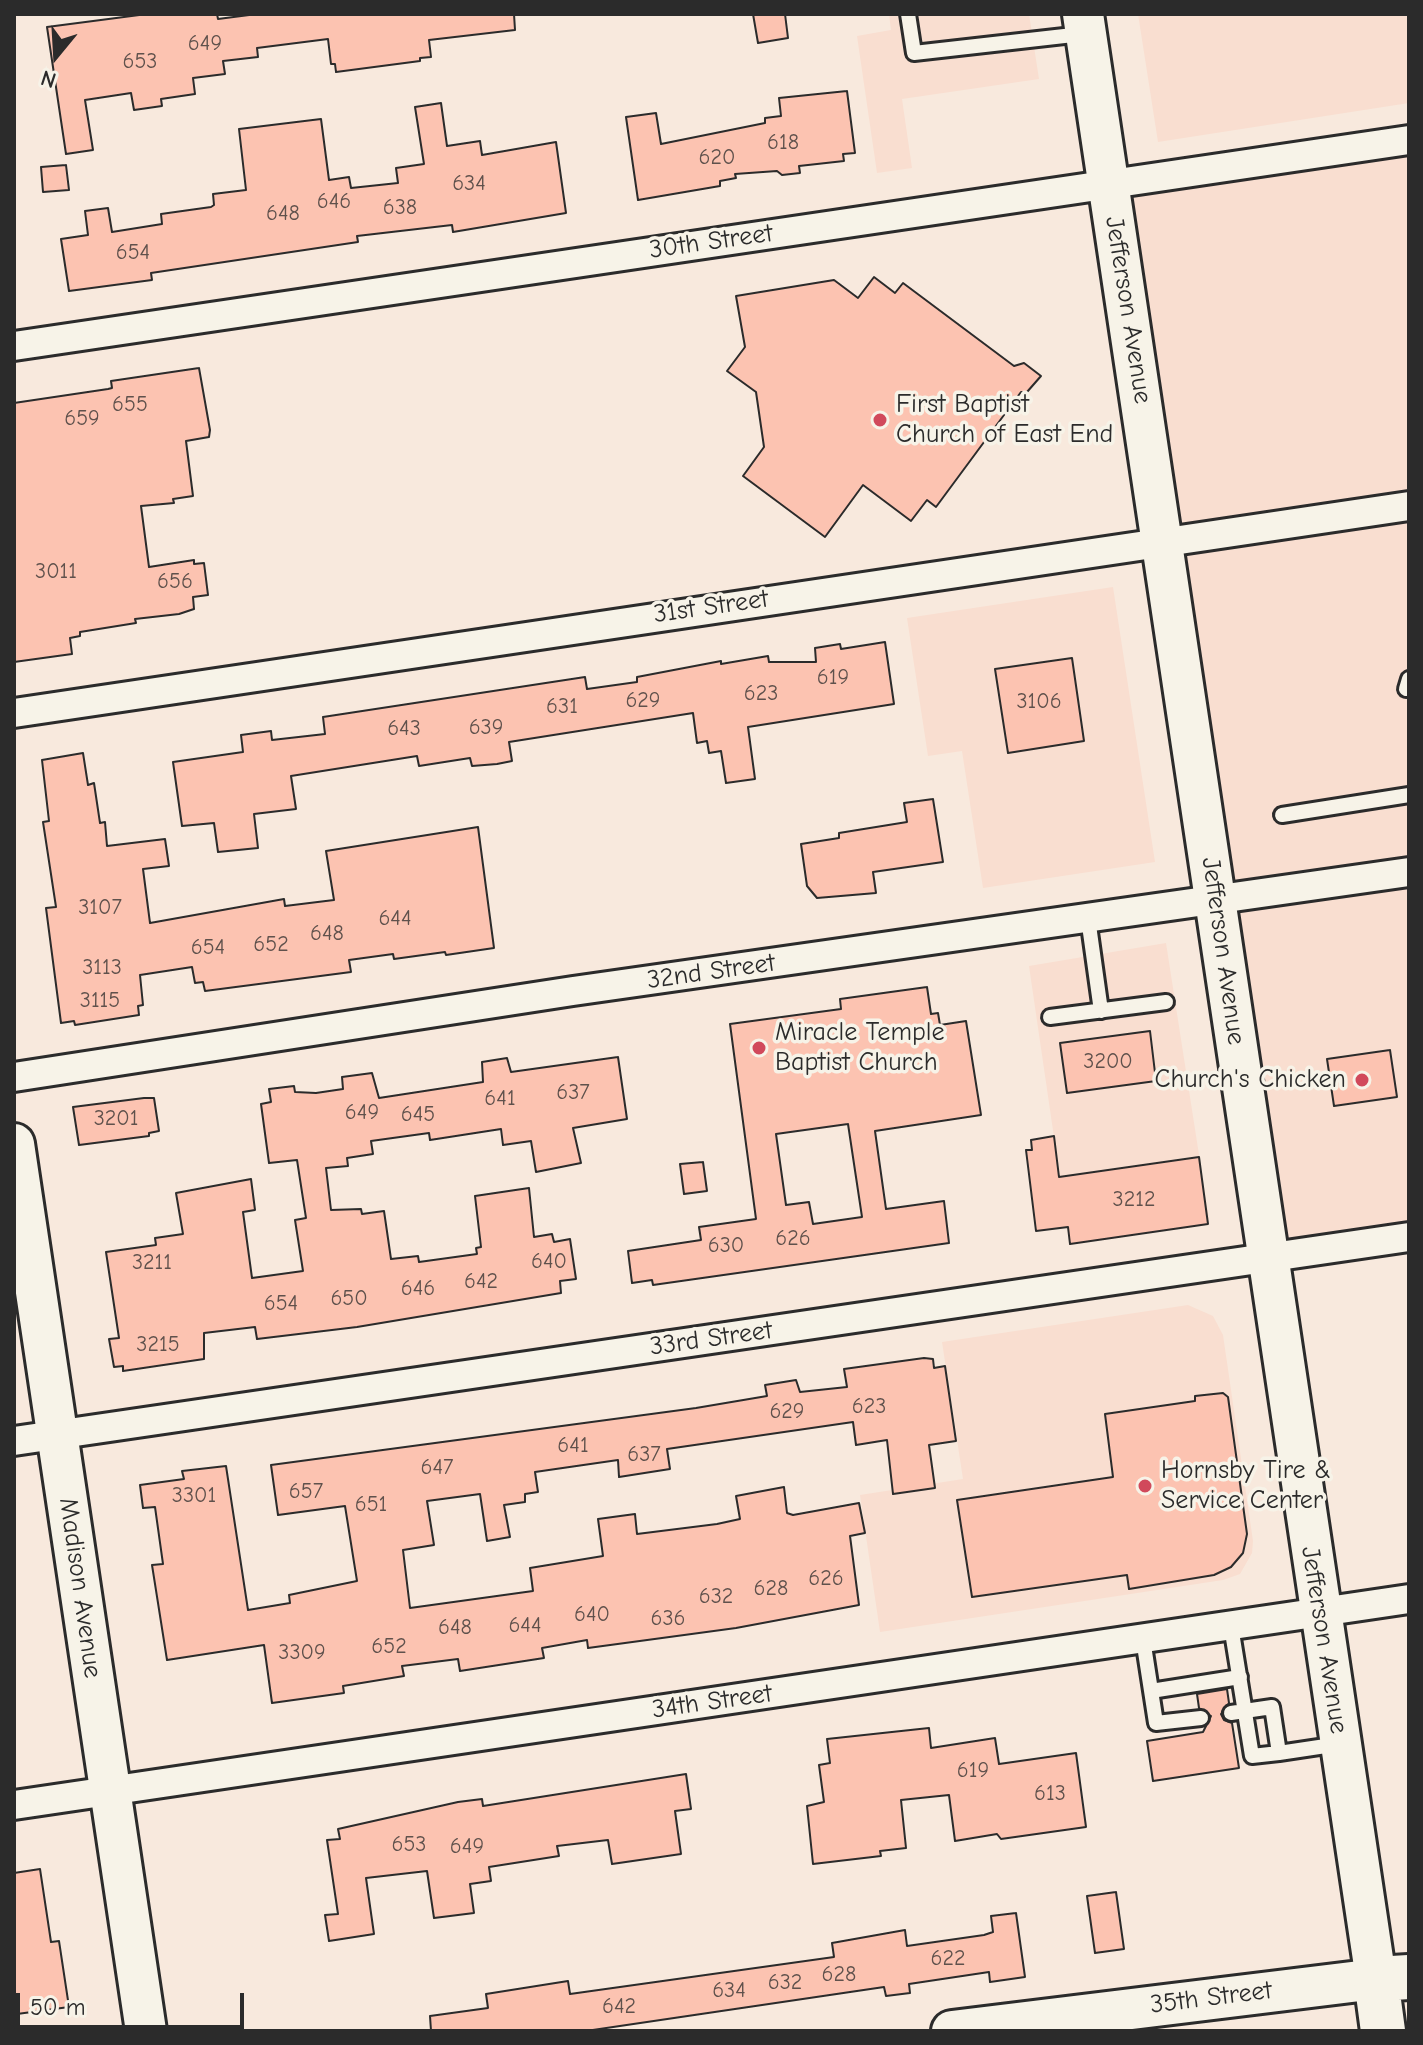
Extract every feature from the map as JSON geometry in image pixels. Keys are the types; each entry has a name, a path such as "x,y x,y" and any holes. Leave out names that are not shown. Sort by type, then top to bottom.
{"main road":[{"name":"Jefferson Avenue","path":"1085,24 1340,1744 1392,1978 1383,2031"},
{"name":"Madison Avenue","path":"14,1144 146,2031"},
{"name":"35th Street","path":"952,2031 1392,1978"}],"street":[{"name":"30th Street","path":"14,346 1409,140"},
{"name":"31st Street","path":"14,713 1163,541 1408,511"},
{"name":"32nd Street","path":"14,1077 573,991 1409,872"},
{"name":"33rd Street","path":"14,1441 1409,1237"},
{"name":"34th Street","path":"14,1805 1409,1599"}],"lane":[{"path":"908,14 914,53 1085,24"},
{"path":"1282,815 1409,795"},
{"path":"1088,918 1101,1011"},
{"path":"1050,1017 1166,1002"},
{"path":"1231,1626 1240,1677 1238,1712 1252,1756 1340,1744"},
{"path":"1143,1639 1156,1723 1201,1718"},
{"path":"1151,1691 1240,1677"},
{"path":"1238,1712 1272,1707 1279,1753"}],"shaded area":[{"path":"889,14 1029,14 1039,79 902,99 912,168 877,173 857,36 891,30"},
{"path":"1138,14 1409,14 1409,103 1158,142"},
{"path":"1409,141 1409,1236 1267,1256 1110,185"},
{"path":"1113,587 1155,862 983,888 962,751 928,756 907,618"},
{"path":"1166,943 1209,1219 1069,1240 1029,966"},
{"path":"1188,1305 1213,1316 1223,1335 1253,1541 1252,1553 1240,1574 1223,1580 880,1632 860,1495 963,1479 942,1342"}],"building":[{"path":"147,14 217,14 218,19 257,14 514,14 515,30 429,40 431,57 420,58 420,61 336,72 335,64 331,64 328,39 257,48 258,57 223,61 225,74 193,78 195,94 161,99 162,106 134,110 131,93 85,100 93,150 66,154 47,27"},
{"path":"753,14 785,14 788,38 758,43"},
{"path":"847,91 855,153 843,154 844,161 799,166 800,173 735,174 736,178 720,181 720,186 638,200 626,117 656,113 661,144 765,123 765,118 781,116 779,98"},
{"path":"441,103 447,146 480,141 482,155 556,142 566,213 453,232 452,225 357,236 358,242 151,273 152,280 69,291 61,239 88,235 85,211 108,208 112,232 162,224 161,214 211,207 214,205 213,194 246,190 239,129 321,119 329,180 349,177 351,188 398,183 396,168 424,164 415,107"},
{"path":"66,165 69,190 43,192 41,167"},
{"name":"First Baptist Church of East End","path":"874,277 895,293 903,283 1014,366 1024,363 1041,376 1027,392 1021,392 936,507 927,500 911,521 863,485 825,537 743,476 764,447 756,392 727,371 745,347 736,296 834,280 858,298"},
{"path":"199,368 210,430 209,437 186,441 193,496 173,499 174,503 141,506 149,567 194,560 194,564 204,563 208,595 193,597 194,609 179,614 135,619 136,623 80,632 80,636 70,638 72,654 14,662 14,403 108,389 112,388 111,381"},
{"path":"885,642 894,704 748,727 755,779 726,783 721,751 709,753 707,741 697,743 693,713 509,742 512,761 497,764 472,766 470,758 419,766 417,756 291,776 296,809 254,814 258,848 218,852 214,823 182,826 173,762 243,752 241,735 271,731 272,740 325,734 323,717 585,677 587,689 637,682 637,677 721,661 721,664 768,656 769,662 816,662 815,648 840,644 841,649"},
{"path":"1072,658 1084,741 1008,753 995,669"},
{"path":"83,753 88,785 94,783 100,823 105,822 107,846 165,839 169,866 143,869 150,923 284,899 285,906 334,900 326,851 478,827 494,948 446,955 445,952 394,959 393,954 349,960 351,972 205,991 203,982 195,983 192,967 140,975 143,1005 138,1006 139,1015 75,1025 74,1021 61,1023 46,908 56,907 43,822 49,821 42,760"},
{"path":"933,799 943,862 873,872 876,893 817,898 807,886 801,844 839,838 839,833 907,822 904,803"},
{"path":"927,987 931,1014 938,1013 940,1025 966,1021 981,1115 875,1131 886,1209 944,1201 949,1243 653,1285 652,1280 632,1283 628,1251 701,1240 699,1227 756,1219 730,1024 841,1009 840,999","holes":["848,1124 862,1217 813,1224 809,1202 786,1205 776,1134"]},
{"path":"1150,1031 1156,1081 1067,1093 1060,1043"},
{"name":"Church's Chicken","path":"1390,1050 1397,1097 1334,1106 1327,1059"},
{"path":"618,1057 627,1119 573,1128 581,1163 536,1172 531,1141 503,1145 501,1129 430,1140 429,1133 371,1141 373,1154 347,1158 348,1166 326,1168 331,1210 361,1209 362,1214 384,1211 391,1259 418,1256 419,1262 477,1254 476,1248 481,1247 475,1196 529,1188 534,1237 552,1234 554,1242 570,1239 576,1279 560,1281 561,1293 357,1327 257,1339 255,1327 204,1333 204,1359 123,1371 123,1366 114,1367 109,1339 119,1338 106,1252 156,1245 155,1238 183,1234 176,1193 251,1179 255,1210 243,1212 252,1278 303,1271 295,1220 306,1218 297,1160 269,1163 261,1104 271,1102 269,1089 294,1086 295,1092 316,1093 343,1089 342,1077 372,1073 379,1098 483,1082 482,1062 507,1058 511,1072"},
{"path":"154,1098 159,1131 149,1133 149,1136 79,1145 73,1107"},
{"path":"1054,1136 1059,1177 1199,1157 1208,1224 1070,1244 1068,1227 1036,1231 1026,1150 1032,1150 1031,1140"},
{"path":"703,1162 707,1191 684,1194 680,1164"},
{"path":"933,1359 934,1368 945,1366 956,1441 929,1445 935,1488 893,1494 887,1440 856,1445 853,1422 667,1449 670,1469 619,1477 618,1460 535,1472 538,1492 525,1494 525,1502 504,1505 510,1537 487,1541 480,1494 427,1501 434,1545 403,1550 410,1608 533,1591 530,1568 603,1556 598,1519 635,1514 637,1534 717,1524 740,1519 736,1496 784,1487 787,1513 793,1515 859,1503 865,1533 850,1536 859,1605 736,1628 588,1648 587,1640 542,1648 544,1658 460,1671 458,1659 402,1666 404,1676 343,1686 344,1693 272,1703 264,1645 167,1660 152,1565 163,1564 155,1507 143,1508 140,1485 184,1479 182,1471 226,1466 248,1610 290,1603 289,1595 357,1581 345,1506 278,1515 271,1465 696,1408 767,1396 765,1385 796,1380 800,1392 847,1387 844,1369"},
{"name":"Hornsby Tire & Service Center","path":"1223,1393 1228,1397 1247,1534 1243,1553 1231,1567 1214,1575 1129,1589 1127,1575 972,1597 957,1500 1113,1477 1105,1414 1195,1401 1195,1396"},
{"path":"1227,1689 1229,1703 1221,1714 1224,1720 1232,1723 1239,1768 1153,1781 1147,1741 1203,1732 1211,1716 1199,1708 1197,1694"},
{"path":"929,1728 931,1748 995,1738 999,1764 1076,1753 1086,1827 1001,1839 997,1834 955,1841 949,1795 901,1800 906,1848 880,1851 881,1856 813,1864 807,1806 824,1802 819,1765 830,1763 827,1739"},
{"path":"686,1774 691,1809 675,1811 681,1854 612,1864 608,1840 557,1846 559,1856 489,1867 491,1881 470,1884 474,1913 434,1918 427,1871 366,1878 374,1934 329,1941 325,1915 338,1914 327,1840 340,1839 338,1829 458,1802 482,1799 483,1806"},
{"path":"40,1869 51,1942 59,1941 69,2007 17,2014 14,1992 14,1873"},
{"path":"1116,1892 1124,1949 1095,1953 1087,1896"},
{"path":"1016,1913 1025,1977 990,1982 989,1972 909,1984 910,1993 886,1996 884,1987 586,2031 431,2031 430,2016 488,2008 486,1994 568,1981 570,1994 834,1957 832,1943 905,1930 907,1946 984,1935 993,1932 991,1916"}],"place":[{"name":"First Baptist Church of East End","path":"880,420"},
{"name":"Miracle Temple Baptist Church","path":"759,1048"},
{"name":"Church's Chicken","path":"1362,1080"},
{"name":"Hornsby Tire & Service Center","path":"1145,1486"}]}
